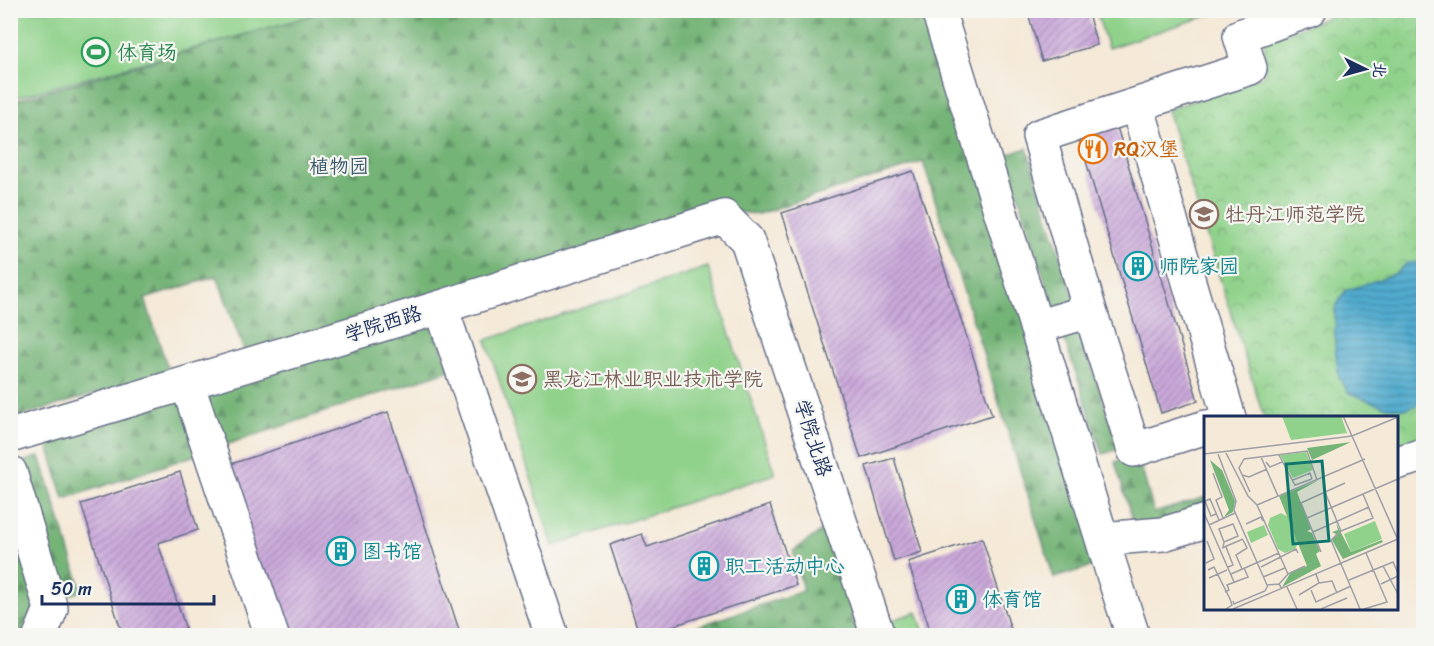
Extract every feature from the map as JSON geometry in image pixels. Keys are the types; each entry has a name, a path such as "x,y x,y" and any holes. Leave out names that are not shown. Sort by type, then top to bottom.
{"street":[{"path":"938,10 1133,636"},
{"path":"1204,428 1134,450 1090,311 1039,136 1250,68 1240,36 1310,10"},
{"path":"1137,105 1228,416"},
{"name":"学院西路","path":"10,436 441,307 724,217 747,240"},
{"name":"学院北路","path":"747,240 878,636"},
{"path":"441,307 552,636"},
{"path":"1036,327 1090,311"},
{"path":"187,383 272,636"},
{"path":"1398,463 1424,455"},
{"path":"10,472 51,609 40,636"},
{"path":"1102,539 1163,534 1204,522"}],"green space":[{"path":"1212,10 1213,14 1108,48 1096,11"},
{"name":"体育场","path":"10,11 330,11 18,97 11,93"},
{"name":"植物园","path":"327,11 929,11 1103,563 1054,578 923,162 758,214 733,212 244,351 217,276 145,299 169,372 11,419 10,102"},
{"path":"1345,11 1423,11 1423,437 1398,445 1398,416 1263,416 1167,110 1265,75 1265,40"},
{"path":"1027,148 1077,309 1056,316 1006,155"},
{"path":"708,267 775,474 553,546 486,340"},
{"path":"432,318 450,370 64,499 47,442"},
{"path":"1077,323 1119,449 1103,454 1061,329"},
{"path":"1138,455 1154,513 1204,498 1204,515 1136,532 1115,462"},
{"path":"40,456 82,591 46,602 24,626 22,635 11,636 11,466"},
{"path":"823,530 858,633 852,636 686,635 689,629 803,591 793,551"},
{"path":"917,612 925,635 887,635 883,623"}],"water":[{"path":"1423,262 1423,403 1405,409 1383,406 1349,393 1339,378 1335,346 1335,308 1345,291 1397,273 1407,263"}],"building":[{"path":"1027,10 1087,10 1097,45 1042,61"},
{"name":"师院家园","path":"1115,120 1198,401 1161,413 1077,131"},
{"path":"913,171 992,415 861,458 782,213"},
{"name":"图书馆","path":"388,412 461,636 277,636 222,467"},
{"path":"894,458 922,552 894,561 866,466"},
{"path":"180,472 198,530 158,543 188,636 123,636 81,504"},
{"name":"职工活动中心","path":"770,505 796,585 670,627 673,636 640,636 610,545 642,534 647,547"},
{"name":"体育馆","path":"982,538 1013,636 932,636 908,562"}],"place":[{"name":"体育场","path":"96,52"},
{"name":"RQ汉堡","path":"1093,149"},
{"name":"牡丹江师范学院","path":"1204,214"},
{"name":"师院家园","path":"1138,266"},
{"name":"黑龙江林业职业技术学院","path":"522,379"},
{"name":"图书馆","path":"341,551"},
{"name":"职工活动中心","path":"704,566"},
{"name":"体育馆","path":"961,599"}]}
